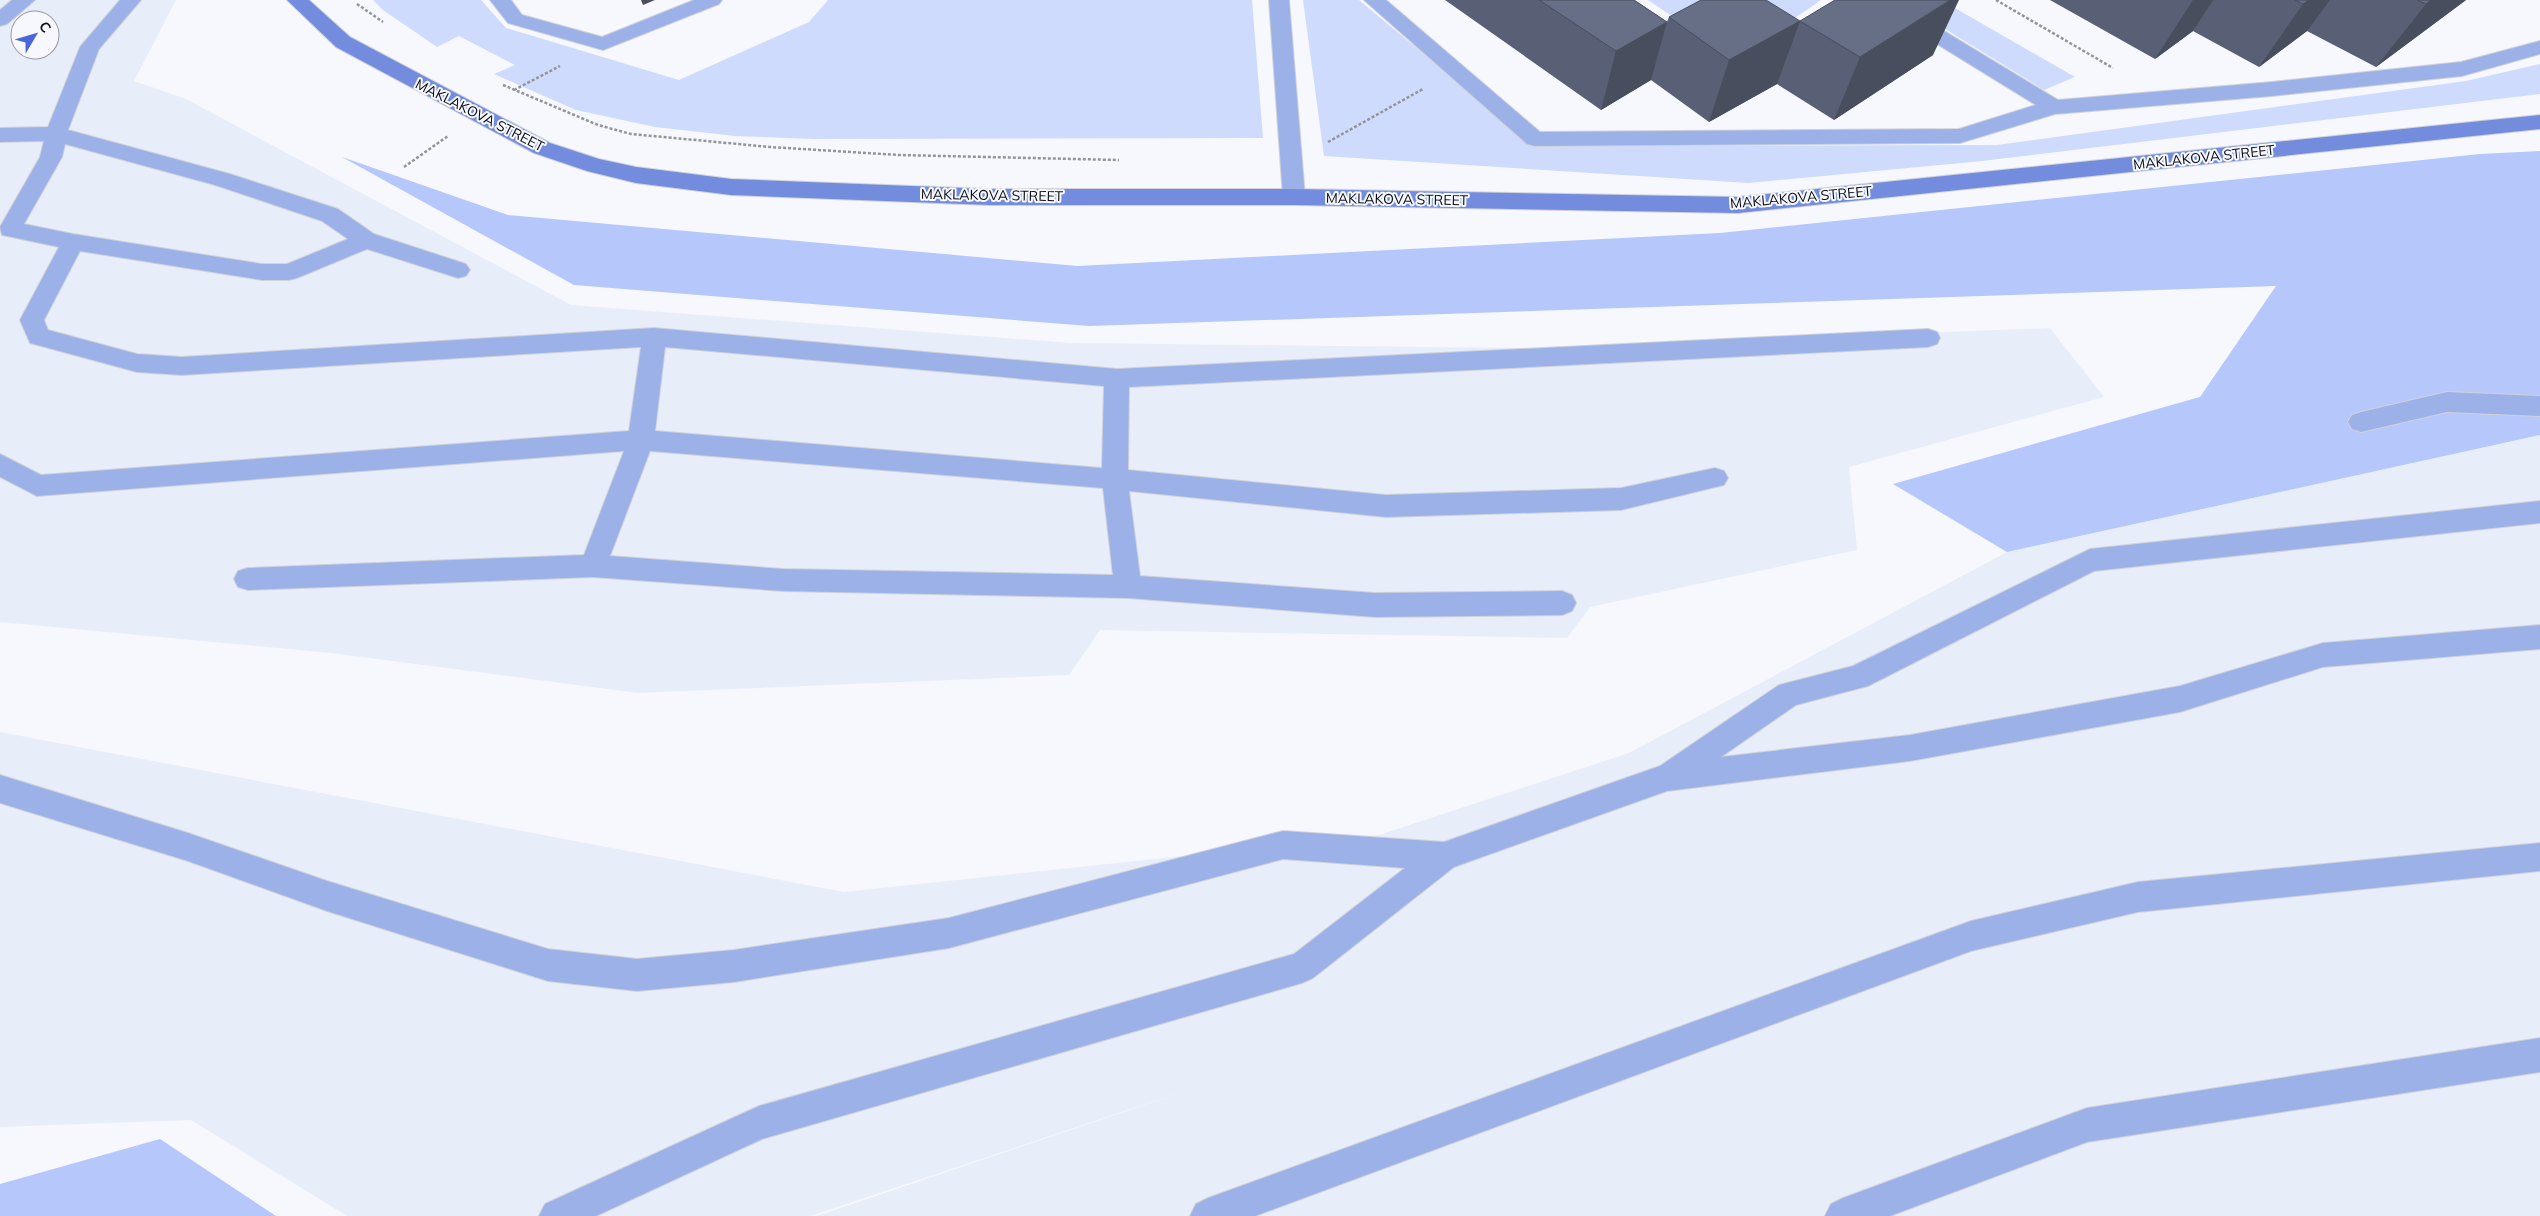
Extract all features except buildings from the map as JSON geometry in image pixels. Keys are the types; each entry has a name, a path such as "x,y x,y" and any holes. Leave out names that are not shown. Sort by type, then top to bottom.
{"street":[{"name":"MAKLAKOVA STREET","path":"298,0 343,42 533,144 595,166 636,175 731,187 989,197 1294,197 1738,205 2540,122"}],"lane":[{"path":"0,20 25,0"},
{"path":"131,0 90,47 56,134 52,157 3,231 262,272 289,272 366,240"},
{"path":"500,0 515,19 603,44 712,0"},
{"path":"1279,0 1294,197"},
{"path":"1374,0 1535,139 1960,136 2054,107 2272,89 2462,68 2540,47"},
{"path":"1879,0 2054,107"},
{"path":"0,135 56,134 222,179 330,215 366,240 458,270"},
{"path":"73,242 32,320 38,337 137,362 182,366 595,339 654,337 1117,378 1928,338"},
{"path":"593,566 641,440 654,337"},
{"path":"1117,378 1115,479 1128,587"},
{"path":"2361,422 2447,402 2540,406"},
{"path":"0,464 37,486 641,440 1115,479 1386,506 1621,499 1715,478"},
{"path":"1667,777 1789,694 1858,677 2090,560 2540,512"},
{"path":"248,580 593,566 783,580 1128,587 1375,605 1562,603"},
{"path":"557,1216 759,1124 1302,967 1444,856 1667,777 1910,748 2180,700 2323,654 2540,637"},
{"path":"0,789 188,847 327,896 548,965 637,975 734,966 949,933 1282,845 1444,856"},
{"path":"1208,1216 1971,936 2138,897 2540,857"},
{"path":"1843,1216 2087,1125 2540,1055"}],"path":[{"path":"1996,0 2164,97"},
{"path":"1291,162 1456,70"},
{"path":"514,90 598,125 631,134 770,147 899,155 1125,160"}],"shaded area":[{"path":"0,0 176,0 134,81 186,99 571,305 1071,343 1527,348 2050,328 2104,397 1849,467 1857,550 1590,607 1567,638 1100,630 1069,675 638,693 331,653 0,622"},
{"path":"373,0 481,0 506,28 679,80 809,22 828,0 1252,0 1263,138 814,139 735,136 655,127 576,110 494,74 515,65 459,36 437,47 383,10"},
{"path":"1303,0 1359,0 1534,146 1997,145 2466,81 2540,64 2540,94 1982,161 1749,183 1324,156"},
{"path":"1648,0 1734,0 1679,21"},
{"path":"1737,0 1821,0 1788,23"},
{"path":"1898,0 1941,0 2075,77 2044,90"},
{"path":"2540,151 2540,435 2007,552 1893,484 2200,397 2276,286 1089,326 574,285 342,157 508,215 1078,266 1720,233 2480,154"},
{"path":"2540,435 2540,1216 817,1216 1197,1087 810,1216 347,1216 191,1120 0,1127 0,732 844,892 1379,835 1629,753 2007,552"},
{"path":"160,1139 276,1216 0,1216 0,1184"}]}
